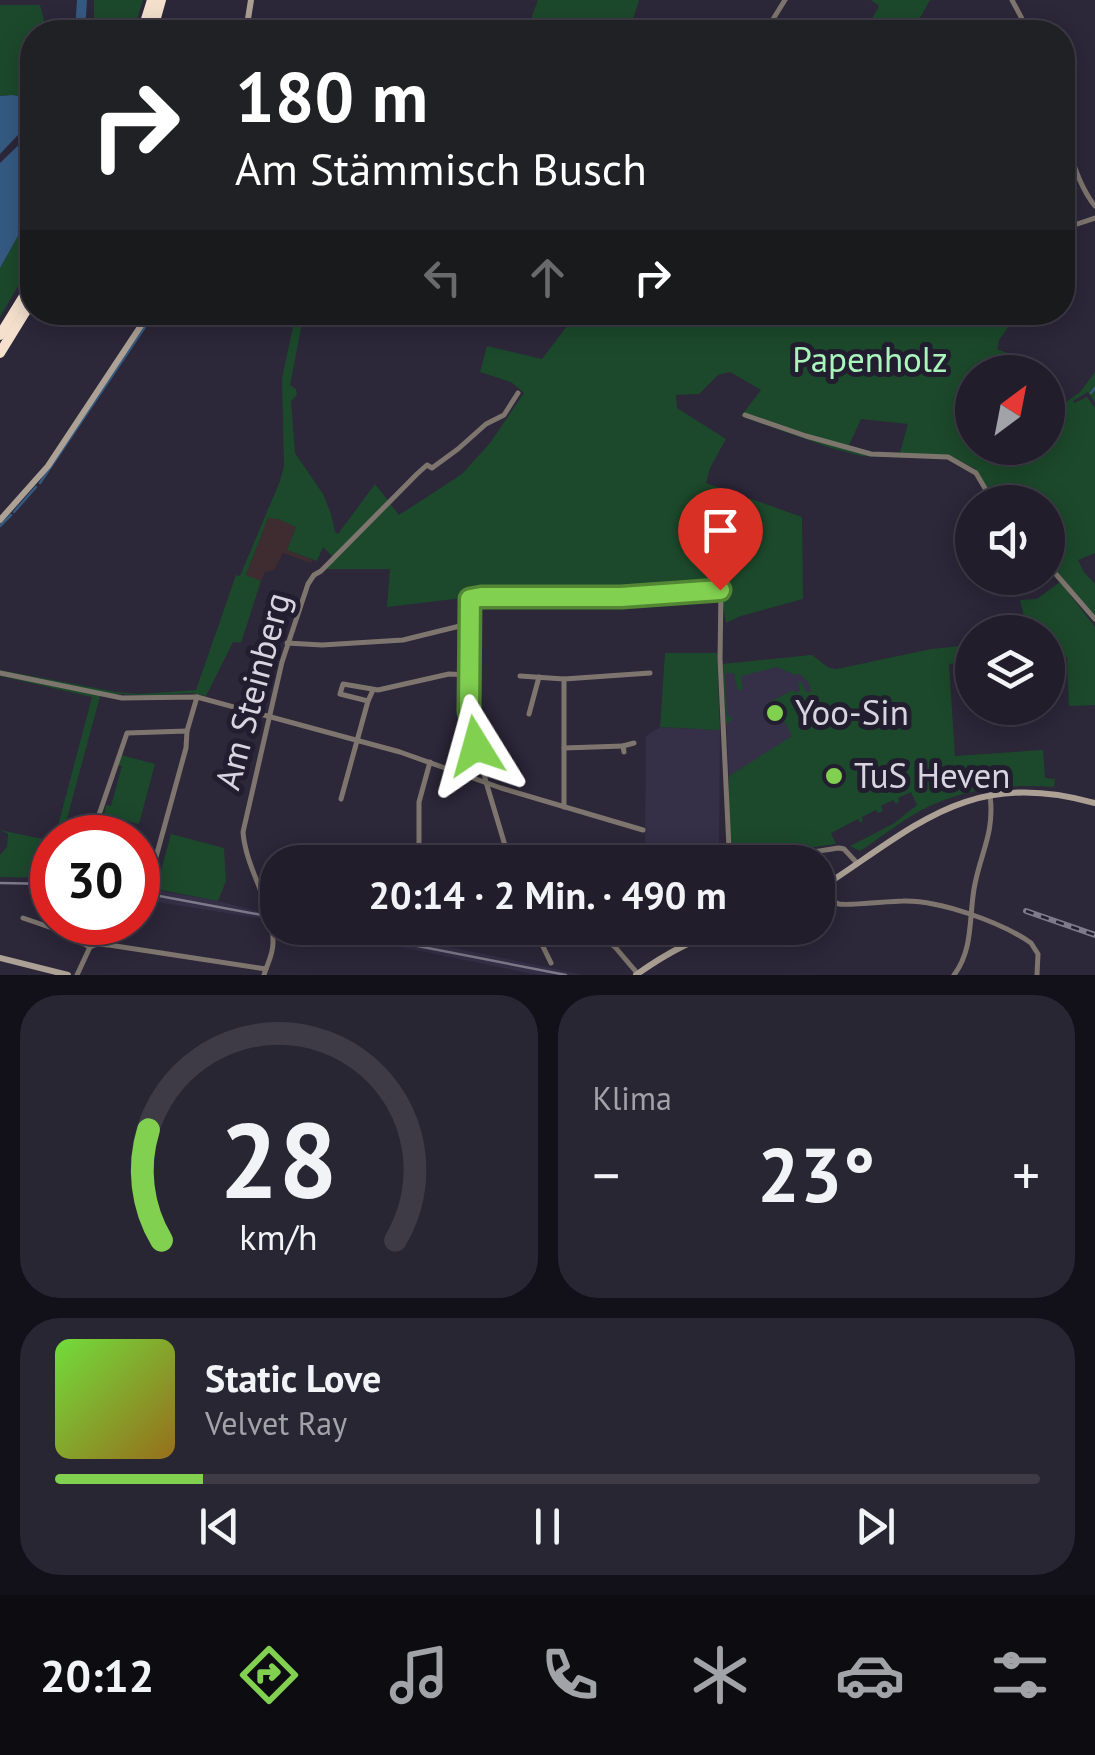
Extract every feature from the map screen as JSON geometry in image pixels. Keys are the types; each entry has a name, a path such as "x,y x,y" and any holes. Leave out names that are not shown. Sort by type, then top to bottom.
{"highway":[{"path":"0,335 20,302"},
{"path":"0,353 20,320"}],"street":[{"path":"1075,165 1095,206"},
{"path":"0,520 48,466 141,325"},
{"name":"Am Steinberg","path":"265,972 273,937 248,862 243,832 287,643 308,584 416,474 427,465 432,468 438,464 504,414 518,393"},
{"path":"745,415 874,455 948,457 976,472 983,485"},
{"path":"1065,585 1095,620"},
{"path":"505,845 472,733 470,599 621,597 720,590 731,852 777,856 844,848 857,864"},
{"path":"287,643 322,646 403,640 468,624"},
{"path":"0,673 122,698 197,697 358,740 643,830"},
{"path":"520,676 564,678 650,673"},
{"path":"368,701 340,694 343,684 373,690 450,674 469,675"},
{"path":"530,714 539,677"},
{"path":"564,678 564,806"},
{"path":"341,799 373,690"},
{"path":"160,843 197,697"},
{"path":"99,815 127,734 186,731"},
{"path":"564,748 623,749 634,744"},
{"path":"418,845 419,802 430,762"},
{"path":"835,879 930,816 966,801 990,794 1046,792 1095,802"},
{"path":"954,975 966,954 976,878 990,832 990,794"},
{"path":"835,901 839,904 930,902 970,915 1031,943 1038,954 1038,975"},
{"path":"23,918 90,947"},
{"path":"77,975 90,947 96,944 265,972"},
{"path":"543,945 552,963"},
{"path":"611,945 640,974 683,945"},
{"path":"0,958 68,975"}],"shaded area":[{"path":"269,515 296,527 287,550 313,560 311,563 283,553 274,570 265,572 261,581 246,576"},
{"path":"812,655 839,709 729,776 723,664"},
{"path":"660,727 720,730 719,845 646,845 646,736"},
{"path":"160,891 260,912 260,918 160,902"},
{"path":"390,945 440,945 584,975 538,975"}],"green space":[{"path":"94,0 143,0 137,20 94,20"},
{"path":"538,0 639,0 633,20 530,20"},
{"path":"871,0 930,0 919,20 871,20 879,6"},
{"path":"0,5 40,5 44,20 20,20 20,96 0,96"},
{"path":"20,232 20,283 0,317 0,268"},
{"name":"Papenholz","path":"293,325 302,325 290,385 297,395 291,401 295,453 323,494 338,534 375,484 399,515 462,474 490,443 524,393 511,382 480,372 487,346 542,359 568,325 1010,325 997,349 1010,355 955,355 955,458 862,456 741,416 761,390 730,372 718,375 699,394 676,395 677,408 726,439 706,483 802,517 803,599 726,623 720,589 599,596 479,596 387,607 390,569 326,569 335,559 323,547 317,561 287,550 296,527 268,518 246,575 261,581 241,643 233,642 206,696 101,693 68,815 61,815 92,697 0,676 0,670 116,692 196,690 236,575 240,576 284,466 282,378","holes":["861,419 908,424 899,456 858,452 858,448 849,445"]},
{"path":"1095,372 1095,403 1088,392 1073,401 1087,397 1095,408 1095,553 1078,560 1095,584 1095,615 1065,581 1065,485 981,485 973,472 976,469 968,465 1065,465 1065,403 1080,392"},
{"path":"1065,588 1095,627 1095,705 1069,706 1065,615 1024,615 1020,600 1042,595 1065,595"},
{"path":"955,647 955,663 949,664 955,756 1043,750 1045,778 1055,779 1054,787 992,788 962,794 913,815 860,851 850,846 893,824 917,805 911,792 898,798 896,804 893,800 881,806 883,811 862,817 860,823 858,819 831,833 836,844 733,845 729,776 792,736 770,702 800,690 798,681 806,692 811,692 809,683 799,673 777,667 741,676 743,689 738,691 734,673 725,673 727,716 732,717 726,724 723,664 812,655 829,668 837,669"},
{"path":"665,653 717,653 720,730 660,727"},
{"path":"121,755 155,764 141,815 104,815 106,805 111,806 122,766 118,765"},
{"path":"0,830 30,836 30,878 0,877 0,855 7,847 8,834"},
{"path":"171,834 224,848 226,881 218,901 160,890"}],"water":[{"path":"0,96 20,96 20,133 0,154"},
{"path":"20,144 20,232 0,268 0,163"}],"waterway":[{"path":"81,20 82,0"},
{"path":"40,483 146,325"},
{"path":"1091,393 1095,388"},
{"path":"14,512 36,487"},
{"path":"0,526 11,515"}],"tram line":[{"path":"0,883 30,884"},
{"path":"160,896 260,915"},
{"path":"412,945 566,975"}],"railway":[{"path":"1026,911 1095,935"}],"place":[{"name":"Yoo-Sin","path":"775,713"},
{"name":"TuS Heven","path":"834,776"}],"route":[{"path":"476,746 469,711 470,599 621,597 720,590"}]}
